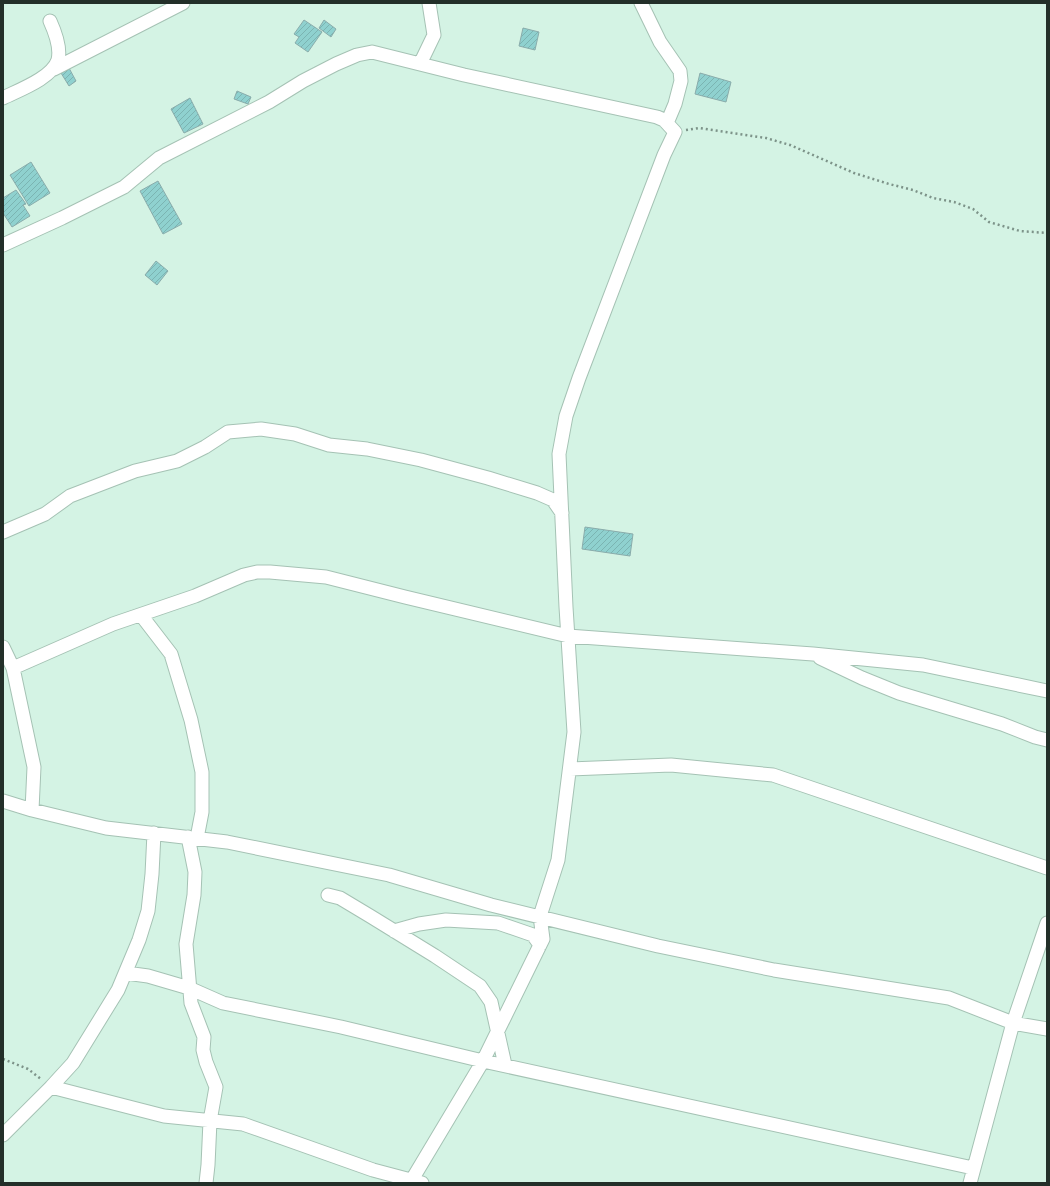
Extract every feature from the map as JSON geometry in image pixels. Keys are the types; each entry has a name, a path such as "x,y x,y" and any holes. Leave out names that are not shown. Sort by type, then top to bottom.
{"street":[{"path":"3,98 39,80 54,69 183,3"},
{"path":"420,64 434,35 429,3"},
{"path":"52,1087 164,1116 243,1124 372,1170 415,1182 483,1060 543,940 540,916 558,860 570,768 574,732 566,608 560,454 566,416 664,155 681,80 680,71 660,42 641,3"},
{"path":"50,22 58,47 58,59 54,69"},
{"path":"3,245 124,187 159,158 270,102 303,81 357,55 372,52 464,75 648,115 664,120 671,127"},
{"path":"3,532 45,514 70,496 135,471 177,461 228,432 261,429 295,434 329,444 420,460 488,478 538,493 553,500 562,513"},
{"path":"13,668 113,624 195,596 244,575 257,572 270,572 326,577 568,636 813,654 923,665 1047,692"},
{"path":"141,615 170,654 191,720 202,772 202,812 193,838 195,872 192,909 186,944 191,1004 204,1037 203,1050 216,1087 210,1121 206,1183"},
{"path":"3,647 13,668 34,767 32,810"},
{"path":"813,654 862,678 899,693 1002,724 1047,740"},
{"path":"570,768 671,765 773,775 1047,868"},
{"path":"3,801 32,810 106,828 226,842 389,875 491,905 658,946 766,968 949,998 1013,1023 1047,1030"},
{"path":"3,1135 52,1087 73,1063 100,1021 126,973 140,940 148,911 154,833"},
{"path":"328,895 340,898 435,956 480,986 491,1002 505,1066"},
{"path":"394,931 419,924 446,920 498,923 533,935 540,945"},
{"path":"970,1183 1013,1023 1047,923"},
{"path":"126,973 148,976 189,988 223,1003 341,1027 505,1066 973,1168"},
{"path":"3,1122 16,1121"}],"path":[{"path":"671,127 699,128 766,138 790,145 847,170 889,184 913,190 933,198 954,202 973,209 989,222 1020,231 1047,233"},
{"path":"3,1059 28,1069 52,1087"}],"building":[{"path":"304,20 322,32 308,52 295,43 299,37 294,34"},
{"path":"324,20 336,29 331,37 319,28"},
{"path":"523,28 539,32 535,50 519,46"},
{"path":"69,68 76,81 69,86 61,73"},
{"path":"700,73 731,82 726,102 695,94"},
{"path":"237,91 251,97 248,104 234,99"},
{"path":"190,98 203,124 184,133 171,109"},
{"path":"31,162 50,193 29,206 10,175"},
{"path":"158,181 182,224 163,234 140,191"},
{"path":"16,190 26,204 23,205 30,216 12,227 3,213 3,198"},
{"path":"156,261 168,271 157,285 145,275"},
{"path":"585,527 633,534 630,556 582,549"}]}
